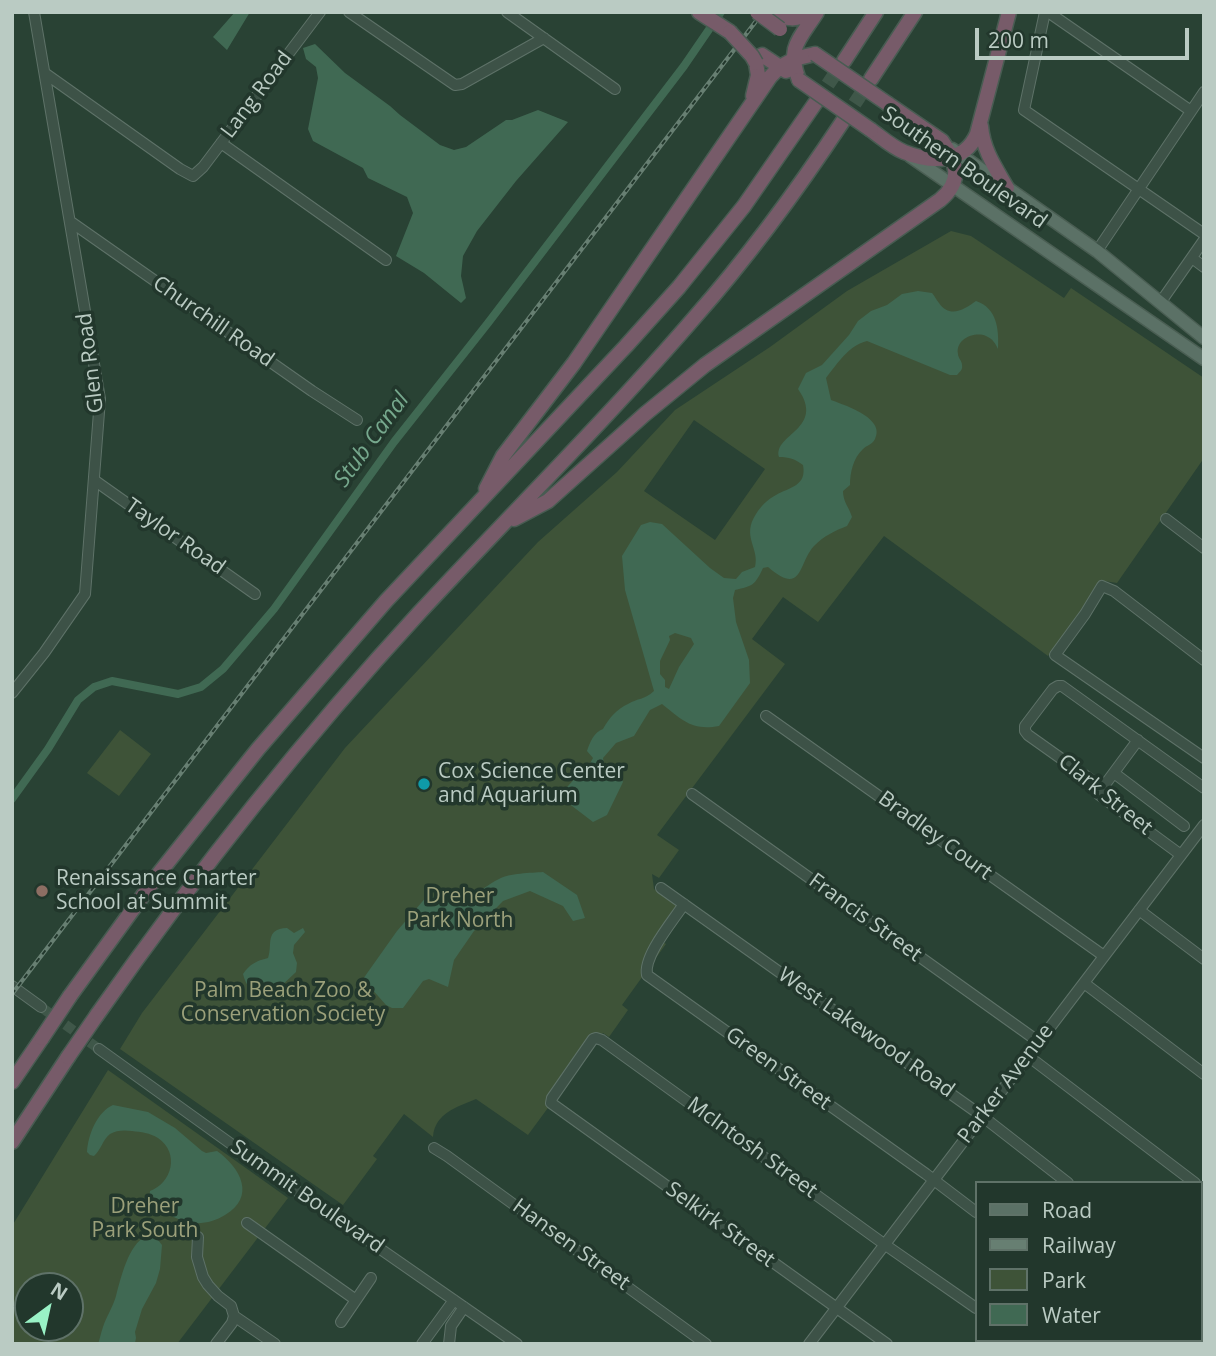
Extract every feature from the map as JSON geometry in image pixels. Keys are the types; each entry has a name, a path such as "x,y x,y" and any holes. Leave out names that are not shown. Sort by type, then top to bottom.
{"highway":[{"name":"Southern Boulevard","path":"699,12 730,33 752,56 786,63 799,80 903,152"},
{"name":"Southern Boulevard","path":"757,12 784,24 798,41 942,141 956,157"},
{"path":"771,12 784,24 815,12"},
{"path":"479,503 503,456 574,363 770,77 786,63 815,12"},
{"path":"844,61 876,12"},
{"path":"871,79 915,12"},
{"path":"903,152 942,160 956,157 973,142 981,121 1009,12"},
{"path":"786,63 815,54"},
{"path":"750,107 759,59"},
{"path":"12,1082 70,996 160,872 266,739 377,611 679,287 751,195 816,102"},
{"path":"12,1142 97,1015 187,890 284,768 404,629 697,316 778,215 844,121"},
{"path":"981,121 985,149 1007,188"},
{"path":"503,525 548,501 685,380 940,200 953,185 956,157"}],"main road":[{"name":"Southern Boulevard","path":"903,152 1204,359"},
{"name":"Southern Boulevard","path":"956,157 1007,188 1097,251 1204,338"},
{"path":"1119,302 1138,307 1150,307 1160,303"},
{"path":"1149,321 1155,314 1162,314 1179,327 1191,328"}],"street":[{"name":"Glen Road","path":"12,693 85,594 100,400 34,12"},
{"name":"Lang Road","path":"46,74 193,176 204,167 320,12"},
{"path":"349,12 455,85 544,38"},
{"path":"507,12 615,89"},
{"path":"1191,111 1047,12 1024,110 1204,234"},
{"path":"1097,251 1204,92"},
{"path":"221,143 386,260"},
{"name":"Churchill Road","path":"71,222 356,420"},
{"path":"1160,303 1204,240"},
{"path":"1192,258 1204,267"},
{"name":"Taylor Road","path":"94,480 255,594"},
{"path":"1166,519 1204,548"},
{"path":"1204,660 1114,592 1102,586 1055,655 1204,758"},
{"name":"Clark Street","path":"1138,740 1062,686 1053,689 1026,726 1028,735 1097,784 1098,794 1181,855"},
{"name":"Bradley Court","path":"766,716 1104,956"},
{"path":"1098,794 1138,740 1204,788"},
{"path":"1114,773 1184,826"},
{"name":"Francis Street","path":"692,794 1039,1042"},
{"name":"Parker Avenue","path":"809,1344 1204,825"},
{"path":"1195,836 1204,844"},
{"name":"West Lakewood Road","path":"661,887 982,1116 1065,1181"},
{"name":"Green Street","path":"684,904 648,958 645,969 647,975 974,1210"},
{"path":"1139,910 1204,959"},
{"path":"1084,983 1204,1074"},
{"path":"12,986 41,1007"},
{"name":"McIntosh Street","path":"554,1105 552,1098 593,1039 600,1038 974,1307"},
{"name":"Summit Boulevard","path":"99,1049 517,1344"},
{"path":"1028,1056 1192,1181"},
{"name":"Selkirk Street","path":"554,1105 887,1344"},
{"name":"Hansen Street","path":"435,1148 706,1344"},
{"path":"247,1223 356,1300"},
{"path":"198,1237 197,1257 203,1277 211,1290 231,1306 234,1316 232,1323 216,1344"},
{"path":"341,1322 371,1278"},
{"path":"424,1342 454,1300"},
{"path":"424,1342 436,1332 445,1332 450,1328 464,1307"},
{"path":"234,1316 275,1344"},
{"path":"446,1344 450,1328"},
{"path":"436,1332 443,1336 446,1344"}],"green space":[{"name":"Dreher Park North","path":"951,231 971,236 1064,298 1071,288 1204,378 1204,458 1117,583 1104,581 1048,656 884,536 818,622 783,597 752,639 785,664 657,835 679,850 659,878 652,874 654,889 684,909 663,942 666,944 622,1005 628,1010 609,1037 603,1033 528,1135 476,1099 442,1117 433,1137 404,1114 373,1156 377,1159 343,1205 120,1049 142,1013 345,748 538,542 617,472 675,410 770,347 847,291","holes":["694,420 765,469 715,540 644,491"]},
{"path":"120,730 151,754 119,796 87,773"},
{"name":"Dreher Park South","path":"108,1070 288,1198 177,1344 12,1344 12,1226"}],"water":[{"path":"235,12 250,12 227,50 213,37"},
{"path":"315,44 345,73 400,115 440,145 454,150 466,147 506,120 538,110 568,122 516,181 477,231 463,256 461,276 466,298 461,303 424,273 396,256 413,213 407,197 368,178 363,168 313,141 308,129 318,78 316,67 306,59 303,48"},
{"path":"918,291 932,293 943,308 953,312 976,301 983,304 995,320 998,349 986,336 967,337 958,349 962,367 957,375 950,375 867,341 855,346 839,361 826,378 831,400 862,414 875,425 877,432 874,441 863,449 854,461 850,485 843,491 852,517 847,526 829,534 814,546 794,578 788,579 768,567 763,568 753,584 735,590 733,598 736,622 749,660 750,683 719,726 694,725 662,704 650,710 634,736 616,743 603,758 604,764 618,773 623,782 607,815 593,822 559,796 587,769 593,758 587,751 595,735 620,708 654,691 625,590 622,556 641,525 650,522 662,524 724,578 736,579 742,572 755,567 750,529 756,514 767,501 800,482 804,472 803,465 797,461 779,457 779,449 803,422 805,402 798,389 806,373 822,365 858,321 902,294","holes":["675,633 691,638 694,644 669,689 665,687 665,680 660,674 660,661 670,640 669,636"]},
{"path":"543,872 577,895 585,918 573,921 563,906 530,891 503,901 474,931 454,960 448,987 429,979 423,981 403,1008 392,1008 386,1005 363,979 397,931 428,895 442,901 460,903 503,877"},
{"path":"287,928 294,933 303,928 305,932 294,945 296,972 278,989 261,996 249,988 243,974 254,963 268,958 272,935 275,931"},
{"path":"113,1105 148,1112 175,1128 202,1151 217,1151 226,1158 242,1183 240,1200 235,1208 216,1219 197,1223 178,1219 155,1205 150,1198 150,1191 158,1187 168,1175 171,1159 165,1144 152,1135 142,1132 115,1132 108,1136 94,1156 90,1155 87,1152 94,1125 102,1113"},
{"path":"146,1236 158,1240 162,1245 160,1269 142,1309 135,1332 135,1343 98,1344 126,1263 134,1247"}],"waterway":[{"name":"Stub Canal","path":"12,799 48,749 78,700 94,687 112,681 178,694 201,687 223,669 274,609 394,442 684,66 721,12"}],"tunnel":[{"path":"816,102 843,62"},
{"path":"843,121 871,79"},
{"path":"41,1007 99,1049"}],"railway":[{"path":"12,994 763,12"}],"place":[{"name":"Cox Science Center and Aquarium","path":"424,784"},
{"name":"Renaissance Charter School at Summit","path":"42,891"}],"park label":[{"name":"Palm Beach Zoo & Conservation Society","path":"283,1003"}]}
